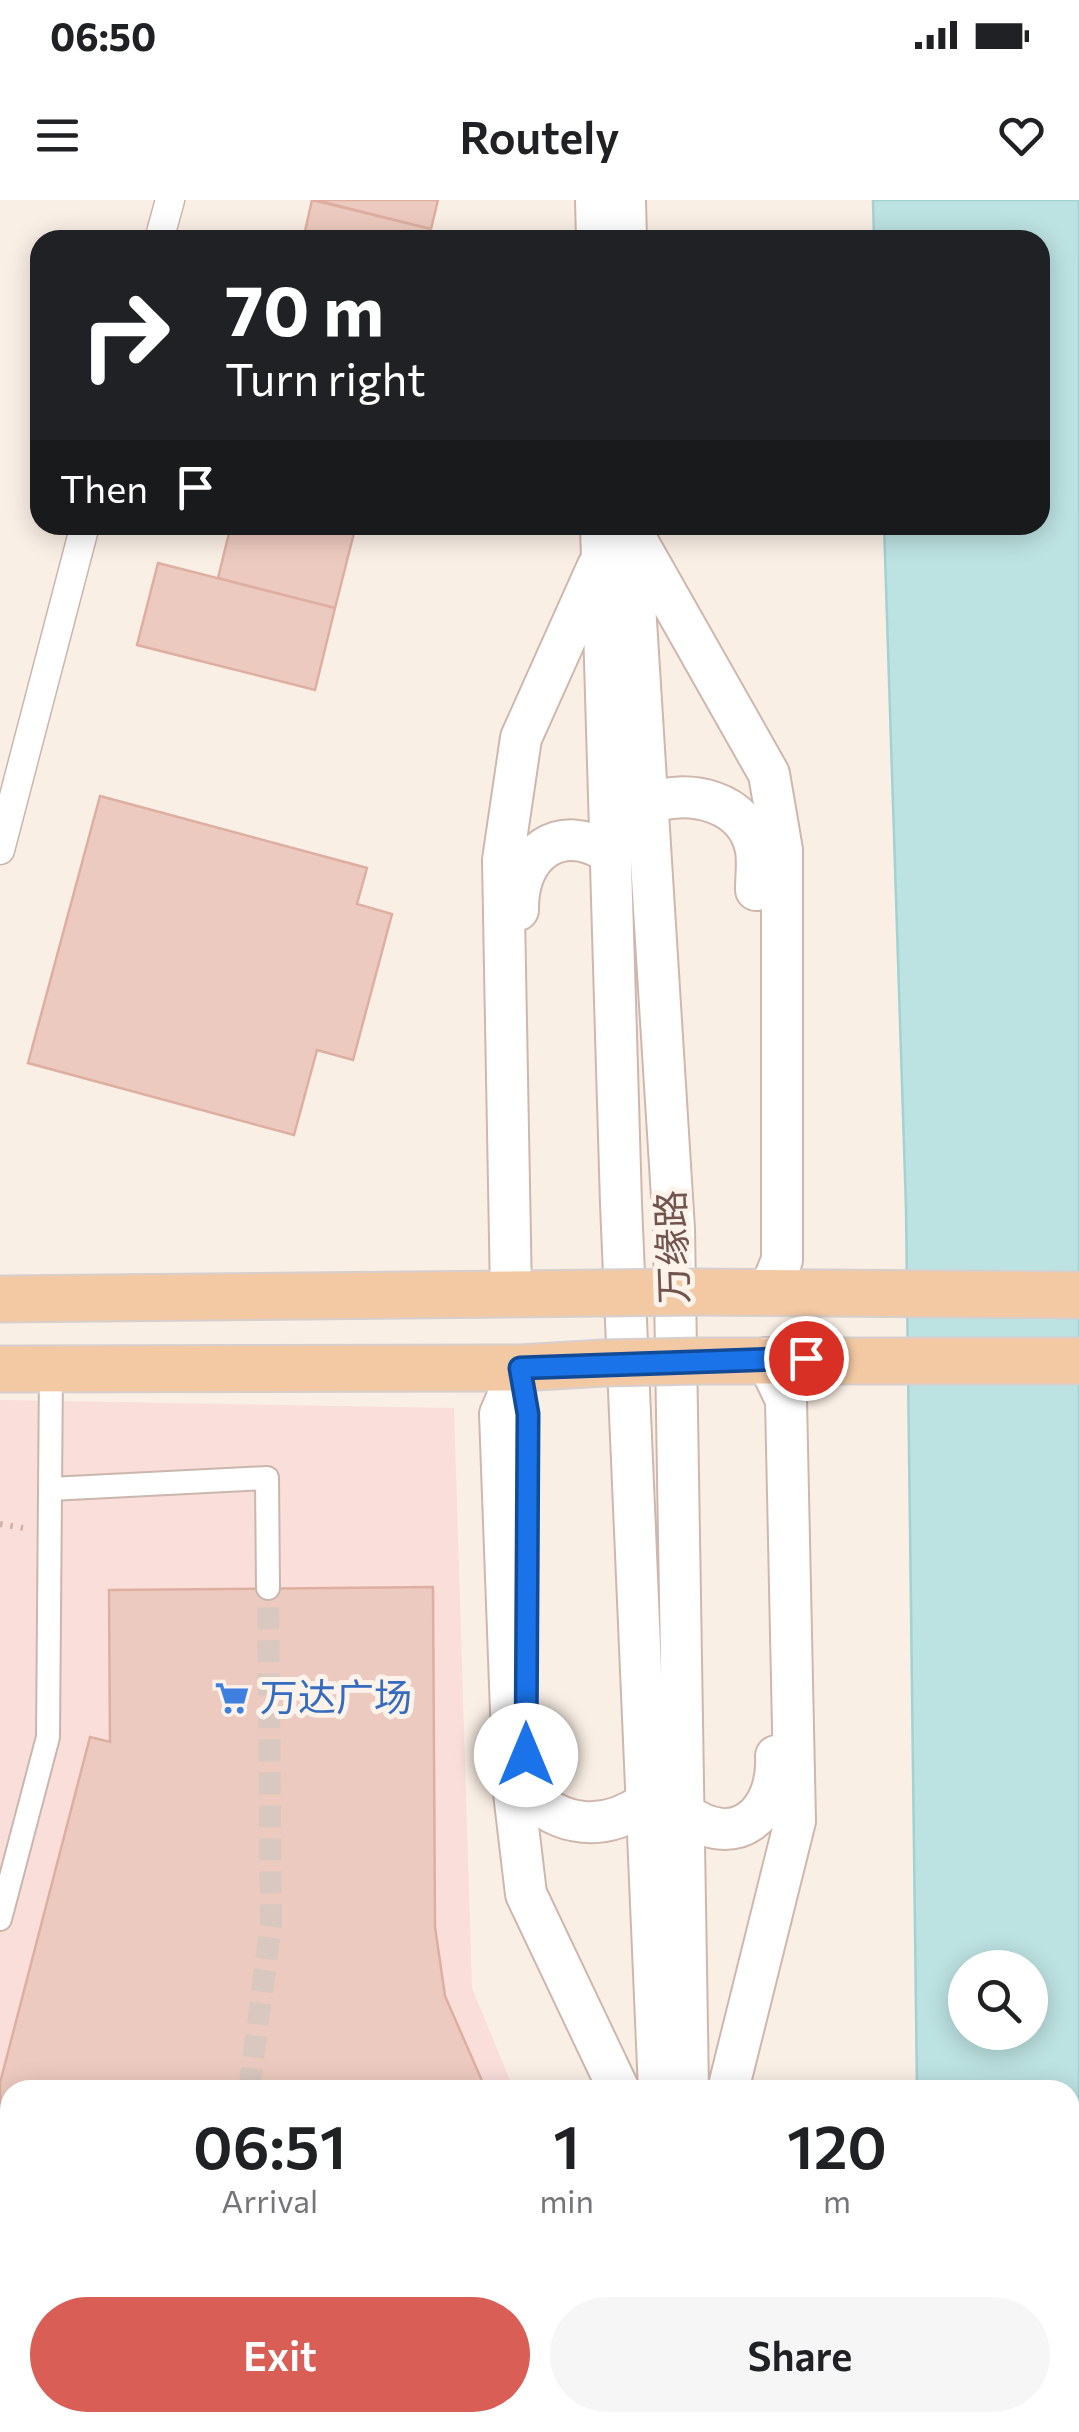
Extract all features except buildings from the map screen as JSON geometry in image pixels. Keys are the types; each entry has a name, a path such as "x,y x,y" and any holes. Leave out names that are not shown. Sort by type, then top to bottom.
{"main road":[{"path":"596,200 597,230"},
{"path":"626,200 626,230"},
{"path":"511,1293 503,860 521,738 616,535"},
{"name":"万缘路","path":"616,535 647,804 674,1229 659,2080"},
{"name":"万缘路","path":"616,535 610,853 664,1808 687,2080"},
{"path":"617,535 769,774 782,850 782,1260 786,1292"},
{"path":"647,804 676,795 706,798 738,818 756,849 756,1260 786,1292"},
{"path":"511,1293 524,1201 519,885 533,857 562,841 579,840 610,853"},
{"path":"0,1299 696,1292 1079,1295"},
{"path":"520,1368 528,1414 526,1792 552,1814 584,1824 664,1808 708,1827 737,1827 761,1814 775,1790 759,1399 786,1358"},
{"path":"730,2080 794,1821 786,1358"},
{"path":"0,1369 520,1368 786,1358 1079,1361"},
{"path":"520,1368 500,1414 514,1793 526,1894 614,2080"}],"street":[{"path":"162,230 170,200"},
{"path":"0,850 82,535"},
{"path":"0,1918 48,1737 51,1369"},
{"path":"50,1489 268,1478 268,1588"}],"shaded area":[{"name":"万达广场","path":"0,1400 454,1408 472,1988 510,2080 0,2080"}],"water":[{"path":"873,200 1079,200 1079,2080 917,2080 906,1208 884,535 1050,535 1050,230 874,230"}],"tunnel":[{"path":"250,2080 271,1924 268,1588"}],"place":[{"name":"万达广场","path":"232,1698"}],"route":[{"path":"526,1755 528,1414 520,1368 806,1358"}]}
